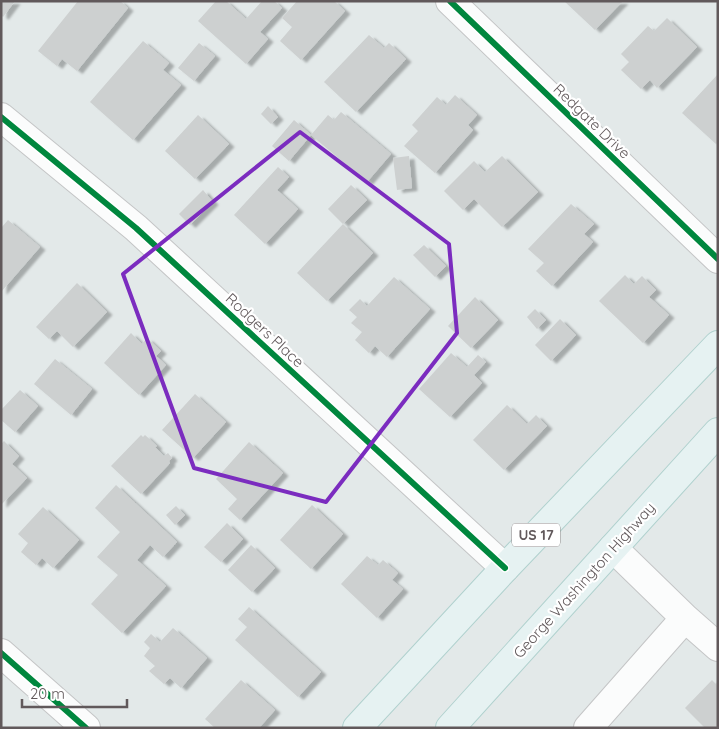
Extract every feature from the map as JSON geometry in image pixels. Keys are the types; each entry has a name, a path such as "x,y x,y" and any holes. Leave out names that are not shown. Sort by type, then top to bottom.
{"main road":[{"name":"US 17","path":"357,728 505,568 718,345"},
{"name":"George Washington Highway","path":"450,728 718,432"}],"street":[{"name":"Redgate Drive","path":"450,1 718,260"},
{"name":"Rodgers Place","path":"1,117 136,228 505,568"},
{"path":"613,548 685,618 718,647"},
{"path":"588,728 685,618"},
{"path":"1,653 86,728"}],"highlighted area":[{"path":"300,132 449,244 457,333 326,502 194,468 123,274"}],"building":[{"path":"1,1 15,1 3,17 1,15"},
{"path":"78,1 120,1 128,8 77,71 62,59 57,66 38,51"},
{"path":"216,1 226,1 246,19 262,1 274,1 282,8 260,32 268,39 246,64 198,21"},
{"path":"297,1 334,1 345,11 301,60 280,41 292,27 282,18"},
{"path":"564,1 623,1 595,30"},
{"path":"667,18 697,47 657,88 650,80 641,89 621,70 629,62 621,54 648,26 654,31"},
{"path":"369,35 384,48 389,43 406,59 356,112 324,82"},
{"path":"143,41 169,63 163,70 181,85 133,140 90,102"},
{"path":"199,43 215,56 194,81 178,68"},
{"path":"718,74 718,142 716,144 682,113"},
{"path":"455,95 477,115 468,125 473,130 435,173 404,146 418,131 412,125 437,97 446,105"},
{"path":"268,106 278,117 271,124 261,114"},
{"path":"341,112 391,154 367,182 311,135 328,115 334,120"},
{"path":"198,115 229,144 195,179 165,151"},
{"path":"294,120 311,135 289,161 272,146"},
{"path":"409,156 412,188 397,190 393,158"},
{"path":"502,156 538,192 502,227 474,199 463,210 444,191 474,161 485,172"},
{"path":"278,167 289,177 277,190 298,209 265,244 234,215"},
{"path":"351,185 367,200 343,224 328,209"},
{"path":"203,190 213,202 190,225 179,214"},
{"path":"571,204 594,224 584,234 593,242 552,286 536,271 544,263 528,249"},
{"path":"8,220 40,247 1,292 1,228"},
{"path":"343,224 373,253 327,301 297,273"},
{"path":"424,245 446,266 435,277 413,255"},
{"path":"625,275 634,284 642,276 656,290 649,297 669,315 643,343 599,301"},
{"path":"394,277 430,309 387,357 375,346 369,353 355,340 362,332 351,323 357,317 349,310 360,299 367,306"},
{"path":"77,283 107,312 73,347 57,331 49,339 36,327"},
{"path":"475,297 498,320 471,348 448,326"},
{"path":"535,309 546,320 537,329 527,317"},
{"path":"560,319 576,335 551,361 535,345"},
{"path":"131,333 142,344 147,338 161,351 156,356 166,365 139,395 104,363"},
{"path":"451,353 467,367 478,355 486,362 474,375 482,383 450,417 419,389"},
{"path":"55,359 92,389 71,415 34,384"},
{"path":"20,390 38,406 15,432 1,420 1,410"},
{"path":"195,394 226,422 193,458 162,430"},
{"path":"507,405 527,424 536,415 547,426 504,470 473,440"},
{"path":"141,435 143,437 145,435 157,446 155,447 164,456 168,453 172,458 169,461 170,463 141,494 111,466"},
{"path":"4,441 19,456 12,464 27,478 1,505 1,444"},
{"path":"249,442 283,473 240,520 228,509 237,499 216,479"},
{"path":"116,485 177,542 163,557 150,545 137,560 166,586 122,633 91,604 118,575 97,557 120,532 95,508"},
{"path":"312,505 343,534 311,569 280,540"},
{"path":"176,506 185,515 175,525 166,515"},
{"path":"43,507 79,540 53,568 42,558 36,565 21,552 28,543 18,534"},
{"path":"227,523 243,539 221,562 204,547"},
{"path":"251,545 275,568 252,592 228,570"},
{"path":"367,556 378,565 383,560 398,573 392,580 403,589 377,618 341,584"},
{"path":"249,607 321,672 298,697 235,640 247,627 238,619"},
{"path":"173,628 207,658 181,688 170,678 164,684 149,671 155,666 144,656 150,648 144,642 151,634 160,642"},
{"path":"241,680 275,710 259,728 215,728 205,719"},
{"path":"712,680 718,686 718,728 705,728 685,708"}],"cycle path":[{"path":"450,1 718,259"},
{"path":"1,117 136,228 505,568"},
{"path":"1,653 86,728"}]}
